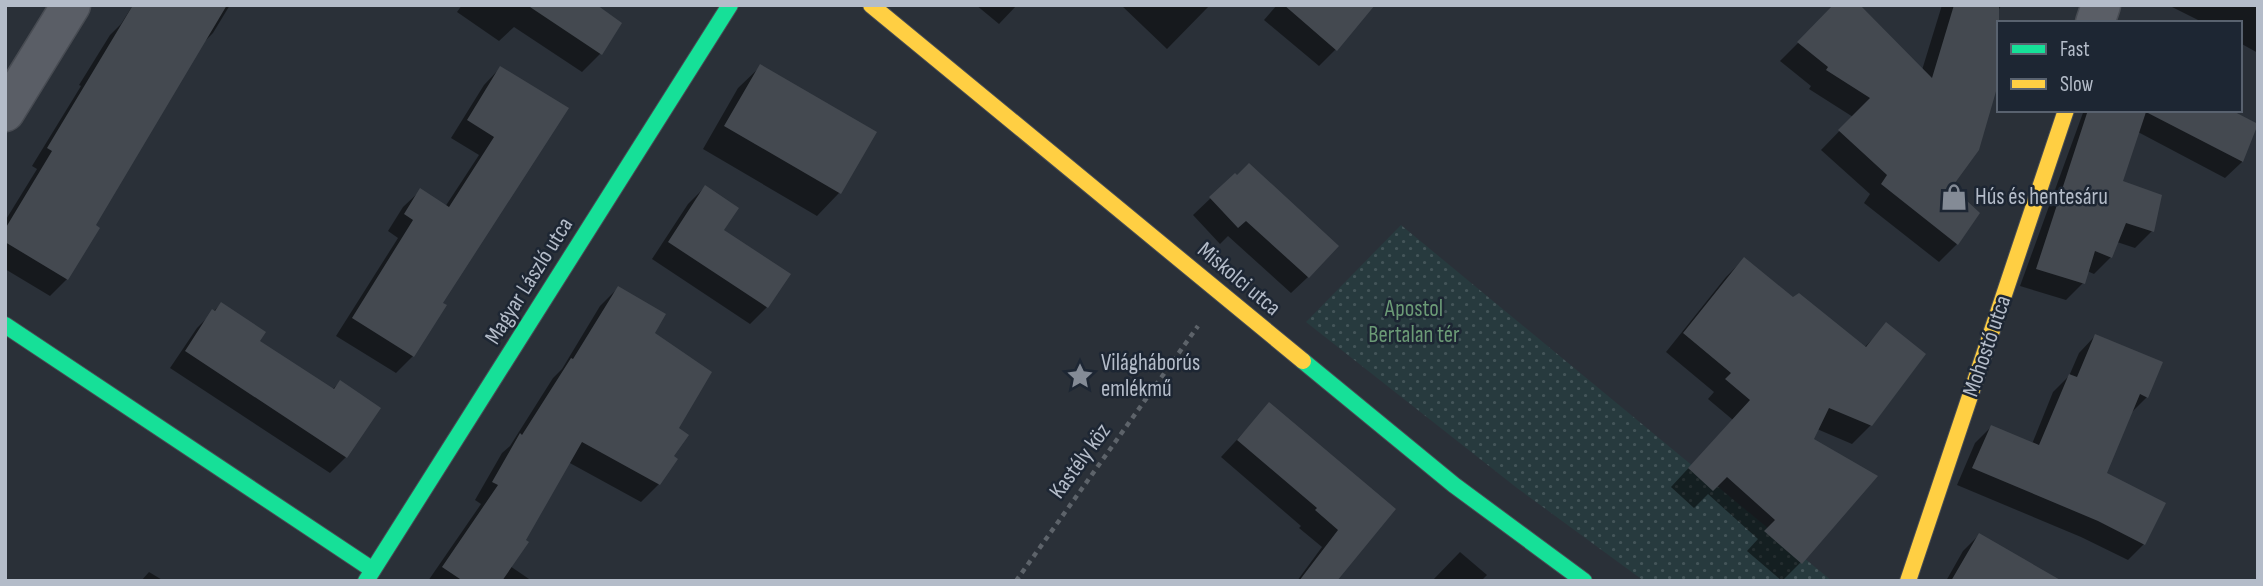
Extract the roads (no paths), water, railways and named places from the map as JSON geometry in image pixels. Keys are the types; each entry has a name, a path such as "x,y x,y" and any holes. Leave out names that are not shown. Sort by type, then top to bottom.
{"street":[{"path":"5,111 71,5"},
{"name":"Magyar László utca","path":"370,575 730,5"},
{"name":"Miskolci utca","path":"871,5 1454,485 1584,581"},
{"name":"Mohostó utca","path":"1908,581 2065,112"},
{"path":"5,325 370,575"}],"place":[{"name":"Hús és hentesáru","path":"1954,197"},
{"name":"Világháborús emlékmű","path":"1080,376"}],"park label":[{"name":"Apostol Bertalan tér","path":"1414,322"}]}
